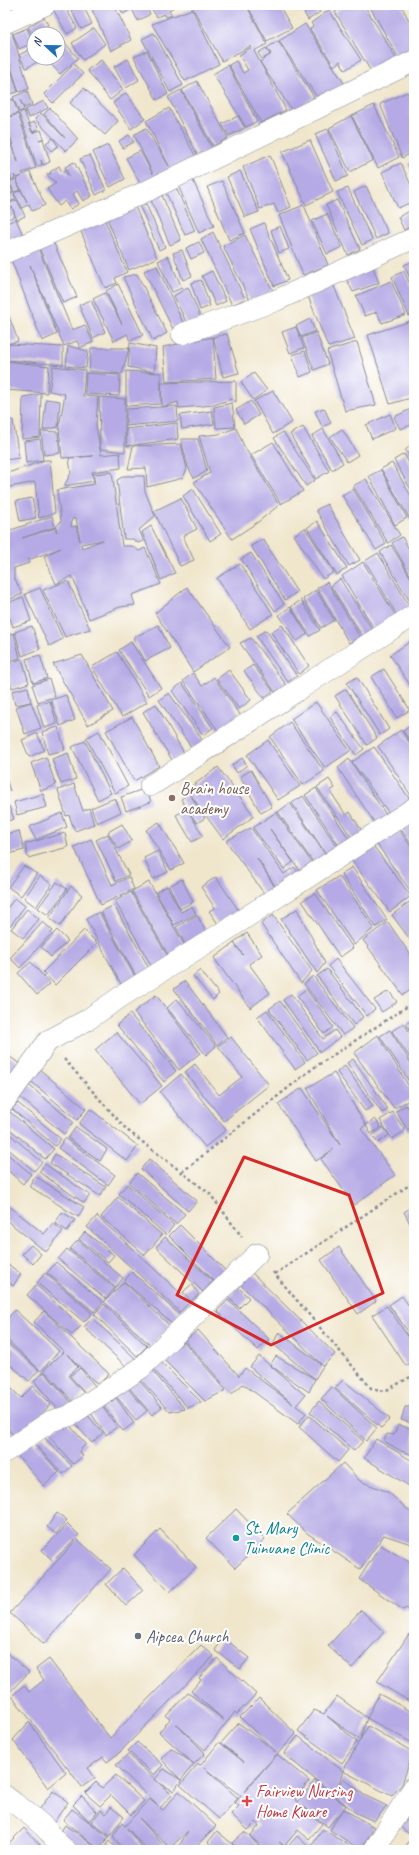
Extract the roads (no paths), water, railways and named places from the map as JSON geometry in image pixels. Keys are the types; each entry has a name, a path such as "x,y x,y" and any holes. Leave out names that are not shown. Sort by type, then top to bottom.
{"street":[{"path":"5,24 45,5"},
{"path":"5,253 147,191 414,61"},
{"path":"182,334 278,300 414,238"},
{"path":"150,786 252,722 414,615"},
{"path":"5,1101 48,1041 87,1020 414,808"},
{"path":"5,1452 51,1421 69,1416 142,1368 257,1254"},
{"path":"374,1850 414,1787"},
{"path":"5,1796 38,1822 49,1832 57,1844 66,1850"}],"place":[{"name":"Brain house academy","path":"172,798"},
{"name":"St. Mary Tuinuane Clinic","path":"236,1538"},
{"name":"Aipcea Church","path":"138,1636"},
{"name":"Fairview Nursing Home Kware","path":"247,1801"}]}
